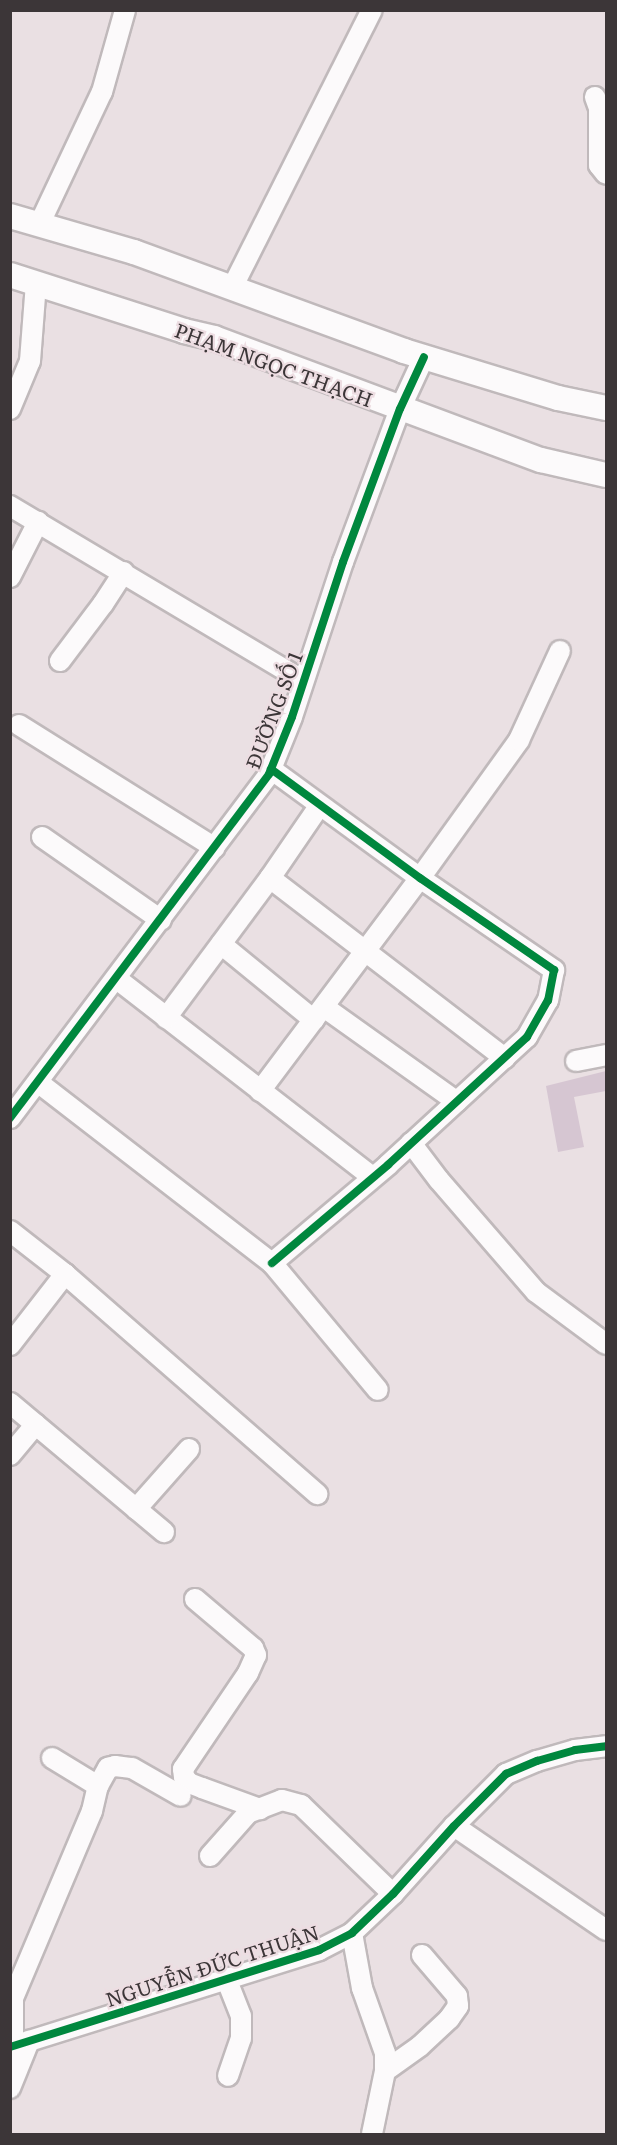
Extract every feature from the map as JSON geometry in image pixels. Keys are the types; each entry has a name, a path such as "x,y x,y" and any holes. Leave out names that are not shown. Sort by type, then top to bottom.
{"main road":[{"path":"10,216 134,252 424,357 558,398 606,408"},
{"name":"PHẠM NGỌC THẠCH","path":"10,275 184,331 214,338 541,460 606,475"}],"street":[{"path":"39,225 102,92 112,62 118,29 126,10"},
{"path":"232,288 372,10"},
{"path":"595,97 599,108 599,165 606,174"},
{"path":"10,409 30,361 36,283"},
{"name":"ĐƯỜNG SỐ 1","path":"10,1118 39,1083 215,848 271,769 342,562 400,409 424,357"},
{"path":"10,506 303,681"},
{"path":"10,577 38,522"},
{"path":"60,661 124,572"},
{"path":"260,1091 420,878 519,740 560,651"},
{"path":"19,725 215,848"},
{"path":"271,769 420,878 554,970 548,1000 527,1037 320,1224 272,1263"},
{"path":"166,1018 270,878 320,805"},
{"path":"42,837 161,920"},
{"path":"270,878 505,1058"},
{"path":"221,944 319,1013 457,1102"},
{"path":"117,979 371,1176"},
{"path":"576,1061 606,1055"},
{"path":"39,1083 272,1263 378,1390"},
{"path":"411,1143 439,1180 536,1292 606,1344"},
{"path":"10,1231 65,1274 317,1494"},
{"path":"10,1345 65,1274"},
{"path":"10,1403 164,1532"},
{"path":"10,1455 36,1424"},
{"path":"136,1509 189,1449"},
{"path":"195,1599 253,1648 256,1655 248,1673 183,1769 184,1778 202,1788 260,1809"},
{"name":"NGUYỄN ĐỨC THUẬN","path":"18,2045 319,1950 352,1933 393,1894 454,1826 506,1774 537,1761 575,1750 606,1746"},
{"path":"52,1758 98,1786"},
{"path":"10,2088 18,2045 13,1998 92,1811 98,1786 108,1768 115,1766 132,1768 181,1796"},
{"path":"210,1856 248,1813 282,1800 301,1805 393,1894"},
{"path":"454,1826 606,1930"},
{"path":"352,1933 362,1988 385,2053 385,2071 372,2134"},
{"path":"385,2071 420,2046 449,2019 458,2006 458,1996 422,1955"},
{"path":"226,1978 241,2016 241,2038 228,2076"}],"building":[{"path":"606,1071 606,1091 574,1097 584,1147 558,1152 546,1086"}],"cycle path":[{"path":"10,1118 269,774 292,717 343,562 400,409 424,357"},
{"path":"271,769 420,878 554,970 548,1000 527,1037 388,1165 272,1263"},
{"path":"10,2047 319,1950 352,1933 393,1894 454,1826 506,1774 537,1761 575,1750 606,1746"}]}
